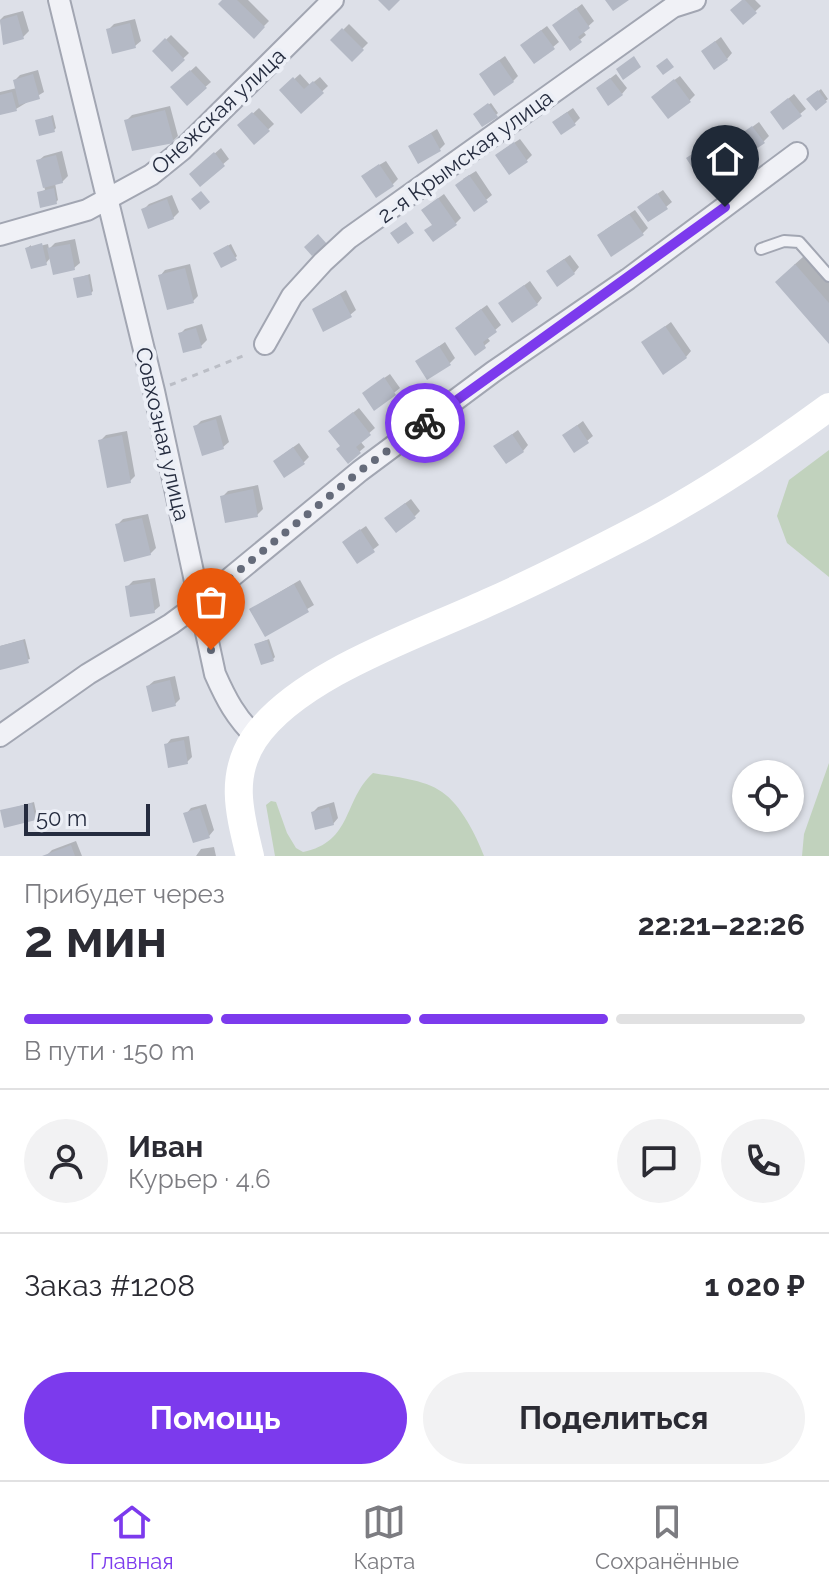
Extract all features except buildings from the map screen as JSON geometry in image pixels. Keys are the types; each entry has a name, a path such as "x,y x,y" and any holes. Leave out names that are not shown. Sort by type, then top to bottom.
{"main road":[{"path":"250,856 237,796 239,773 246,752 280,710 309,688 395,643 488,603 641,527 770,450 829,407"}],"street":[{"name":"Совхозная улица","path":"59,0 154,391 215,674 228,704 256,737"},
{"name":"Онежская улица","path":"0,235 69,217 107,201 151,175 182,150 333,0"},
{"name":"2-я Крымская улица","path":"265,344 292,296 349,238 673,7 695,0"},
{"path":"0,736 76,682 171,624 360,471 493,372 628,279 797,153"}],"lane":[{"path":"761,249 784,241 799,242 829,276"}],"path":[{"path":"154,391 265,344"}],"green space":[{"path":"829,450 829,577 787,543 777,516 789,480"},
{"path":"829,763 829,856 802,856 804,834"},
{"path":"373,773 418,781 442,792 462,812 484,856 275,856 266,805 276,802 287,833 296,848 303,852 319,847 339,830 356,795"}],"way so far":[{"path":"211,650 201,602 360,471 425,423"}],"route":[{"path":"425,423 725,207"}]}
